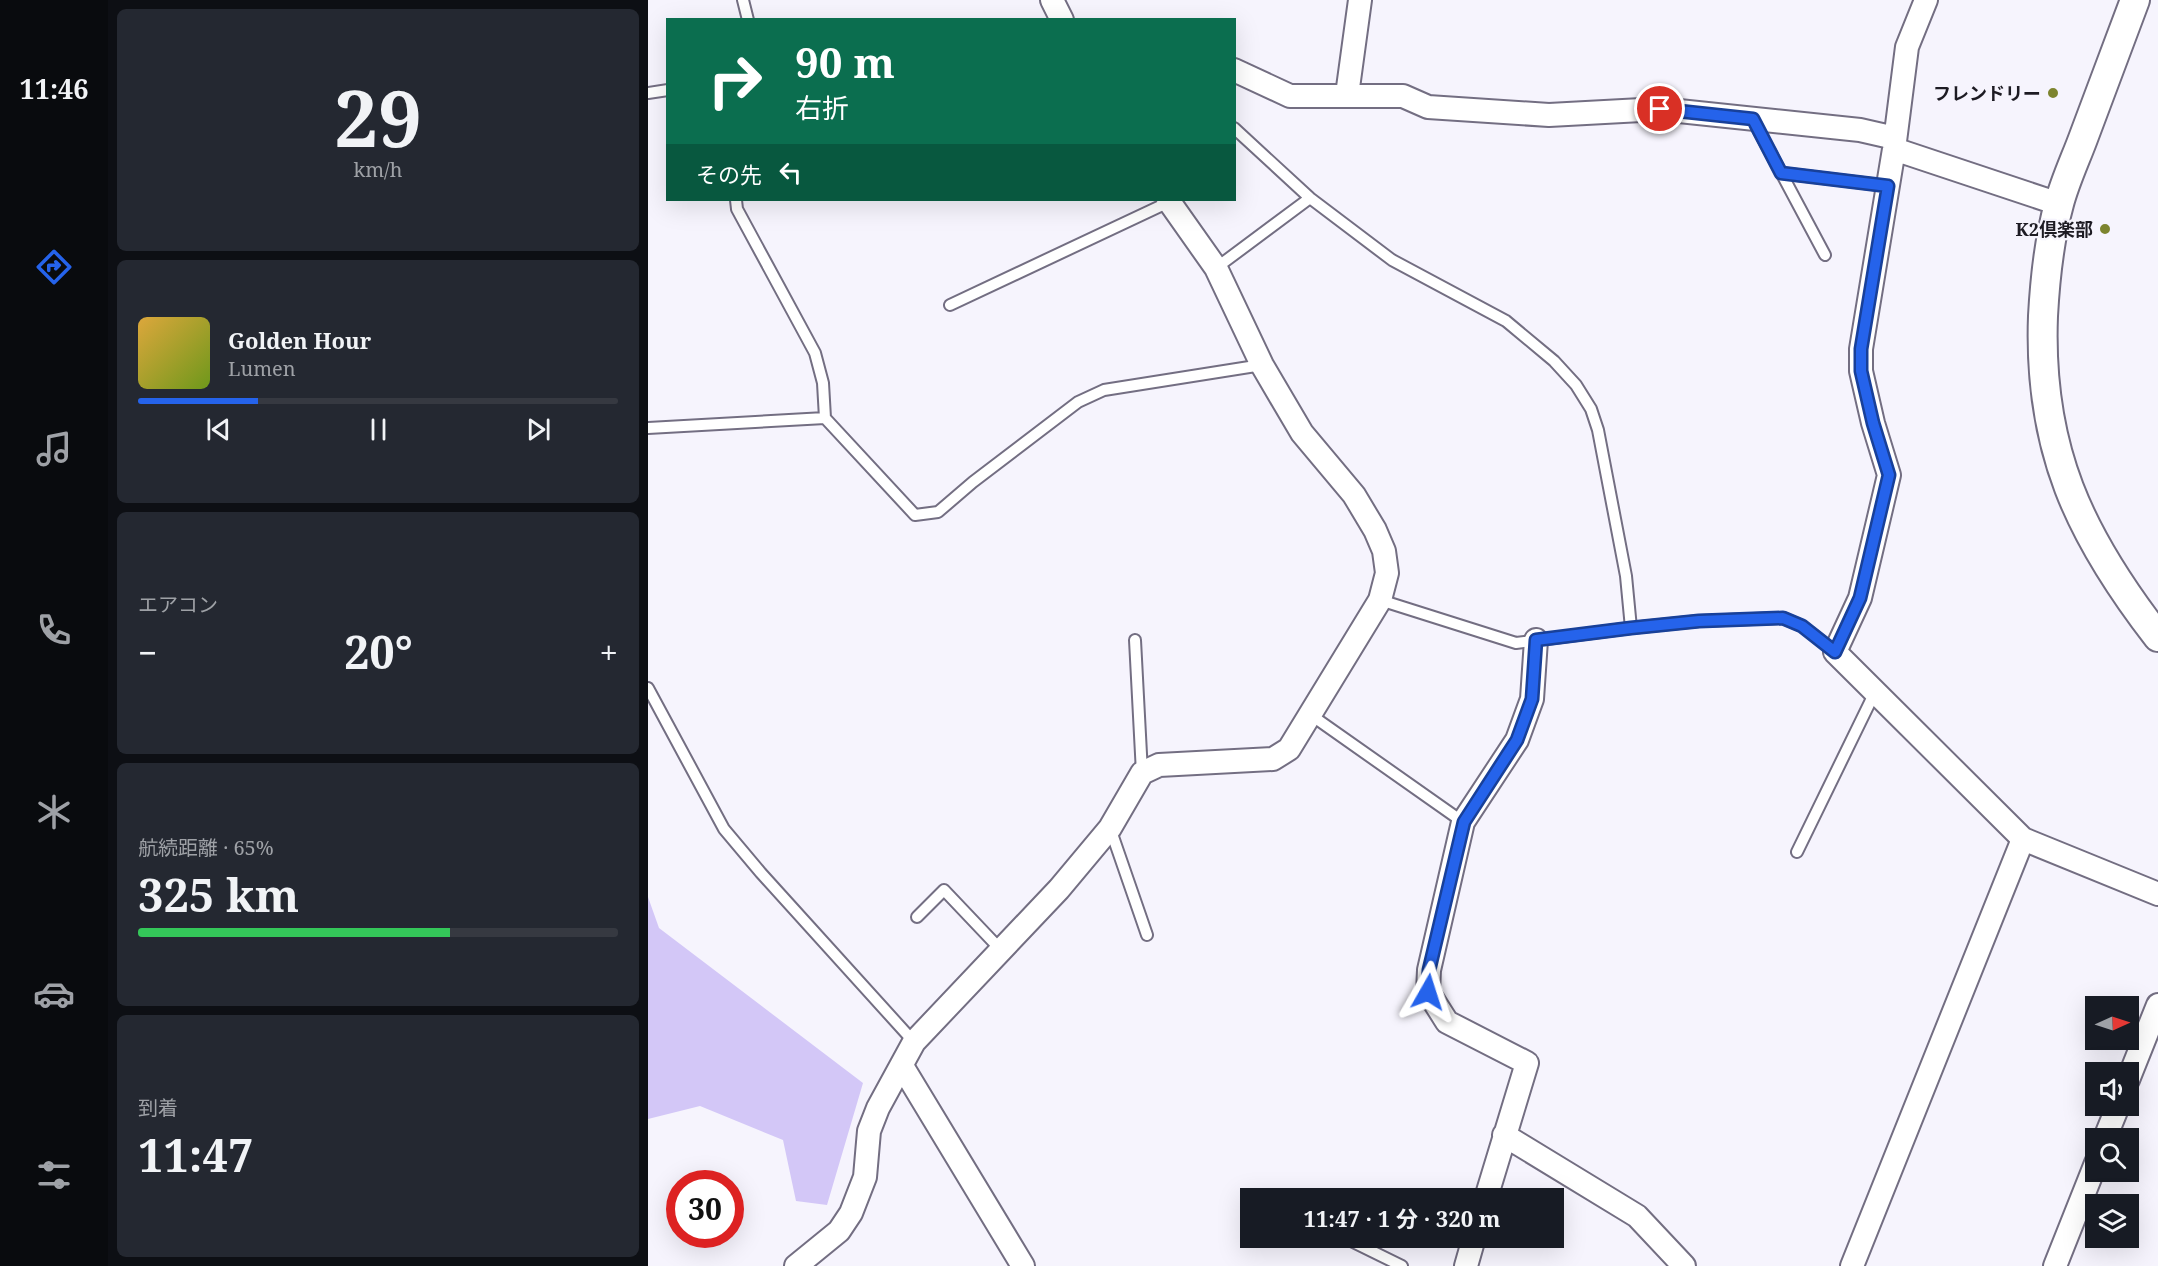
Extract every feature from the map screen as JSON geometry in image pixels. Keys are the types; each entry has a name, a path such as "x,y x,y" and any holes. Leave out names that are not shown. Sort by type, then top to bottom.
{"street":[{"path":"1052,0 1061,18"},
{"path":"1347,95 1360,0"},
{"path":"2135,0 2059,204 2044,292 2042,355 2048,415 2060,464 2076,507 2110,570 2158,637"},
{"path":"1924,1 1907,47 1895,143 1861,349 1864,382 1873,423 1889,475 1860,598 1835,652 2022,839 2158,894"},
{"path":"1236,71 1290,96 1402,96 1428,107 1549,115 1660,109 1860,130 2059,204"},
{"path":"796,1266 839,1231 851,1213 865,1177 868,1131 914,1041 1059,889 1110,828 1142,773 1159,765 1273,759 1289,749 1380,600 1387,573 1384,551 1375,530 1354,495 1302,433 1262,365 1216,268 1168,201"},
{"path":"1489,1188 1527,1063 1447,1022 1428,992 1429,970 1464,822 1517,740 1532,699 1536,640"},
{"path":"1852,1266 2022,839"},
{"path":"2135,1062 2158,1005"},
{"path":"902,1066 1023,1266"},
{"path":"1504,1135 1637,1216 1684,1266"},
{"path":"2055,1266 2088,1182"},
{"path":"1466,1266 1471,1248"}],"lane":[{"path":"743,0 748,18"},
{"path":"648,93 666,90"},
{"path":"1753,119 1824,255"},
{"path":"1236,130 1310,198 1392,260 1506,321 1554,360 1576,385 1591,409 1598,430 1626,576 1631,628"},
{"path":"1781,173 1888,186"},
{"path":"1216,268 1310,198"},
{"path":"736,201 736,209 815,353 824,383 825,418 915,515 938,512 973,482 1077,402 1104,390 1262,365"},
{"path":"950,305 1168,201"},
{"path":"648,429 825,418"},
{"path":"1380,600 1516,643 1699,621 1783,618 1802,626 1835,652"},
{"path":"1135,640 1142,773"},
{"path":"648,688 724,829 761,873 914,1041"},
{"path":"1797,852 1875,692"},
{"path":"1311,715 1464,822"},
{"path":"1110,828 1147,935"},
{"path":"917,917 945,890 1001,950"},
{"path":"1365,1248 1402,1266"}],"shaded area":[{"path":"648,897 659,928 863,1083 827,1205 796,1201 783,1140 700,1106 648,1119"}],"place":[{"name":"フレンドリー","path":"2053,93"},
{"name":"K2倶楽部","path":"2105,229"}],"route":[{"path":"1428,992 1429,970 1464,822 1517,740 1532,699 1536,640 1699,621 1783,618 1802,626 1835,652 1860,598 1889,475 1873,423 1861,371 1861,349 1888,186 1781,173 1753,119 1660,109"}]}
